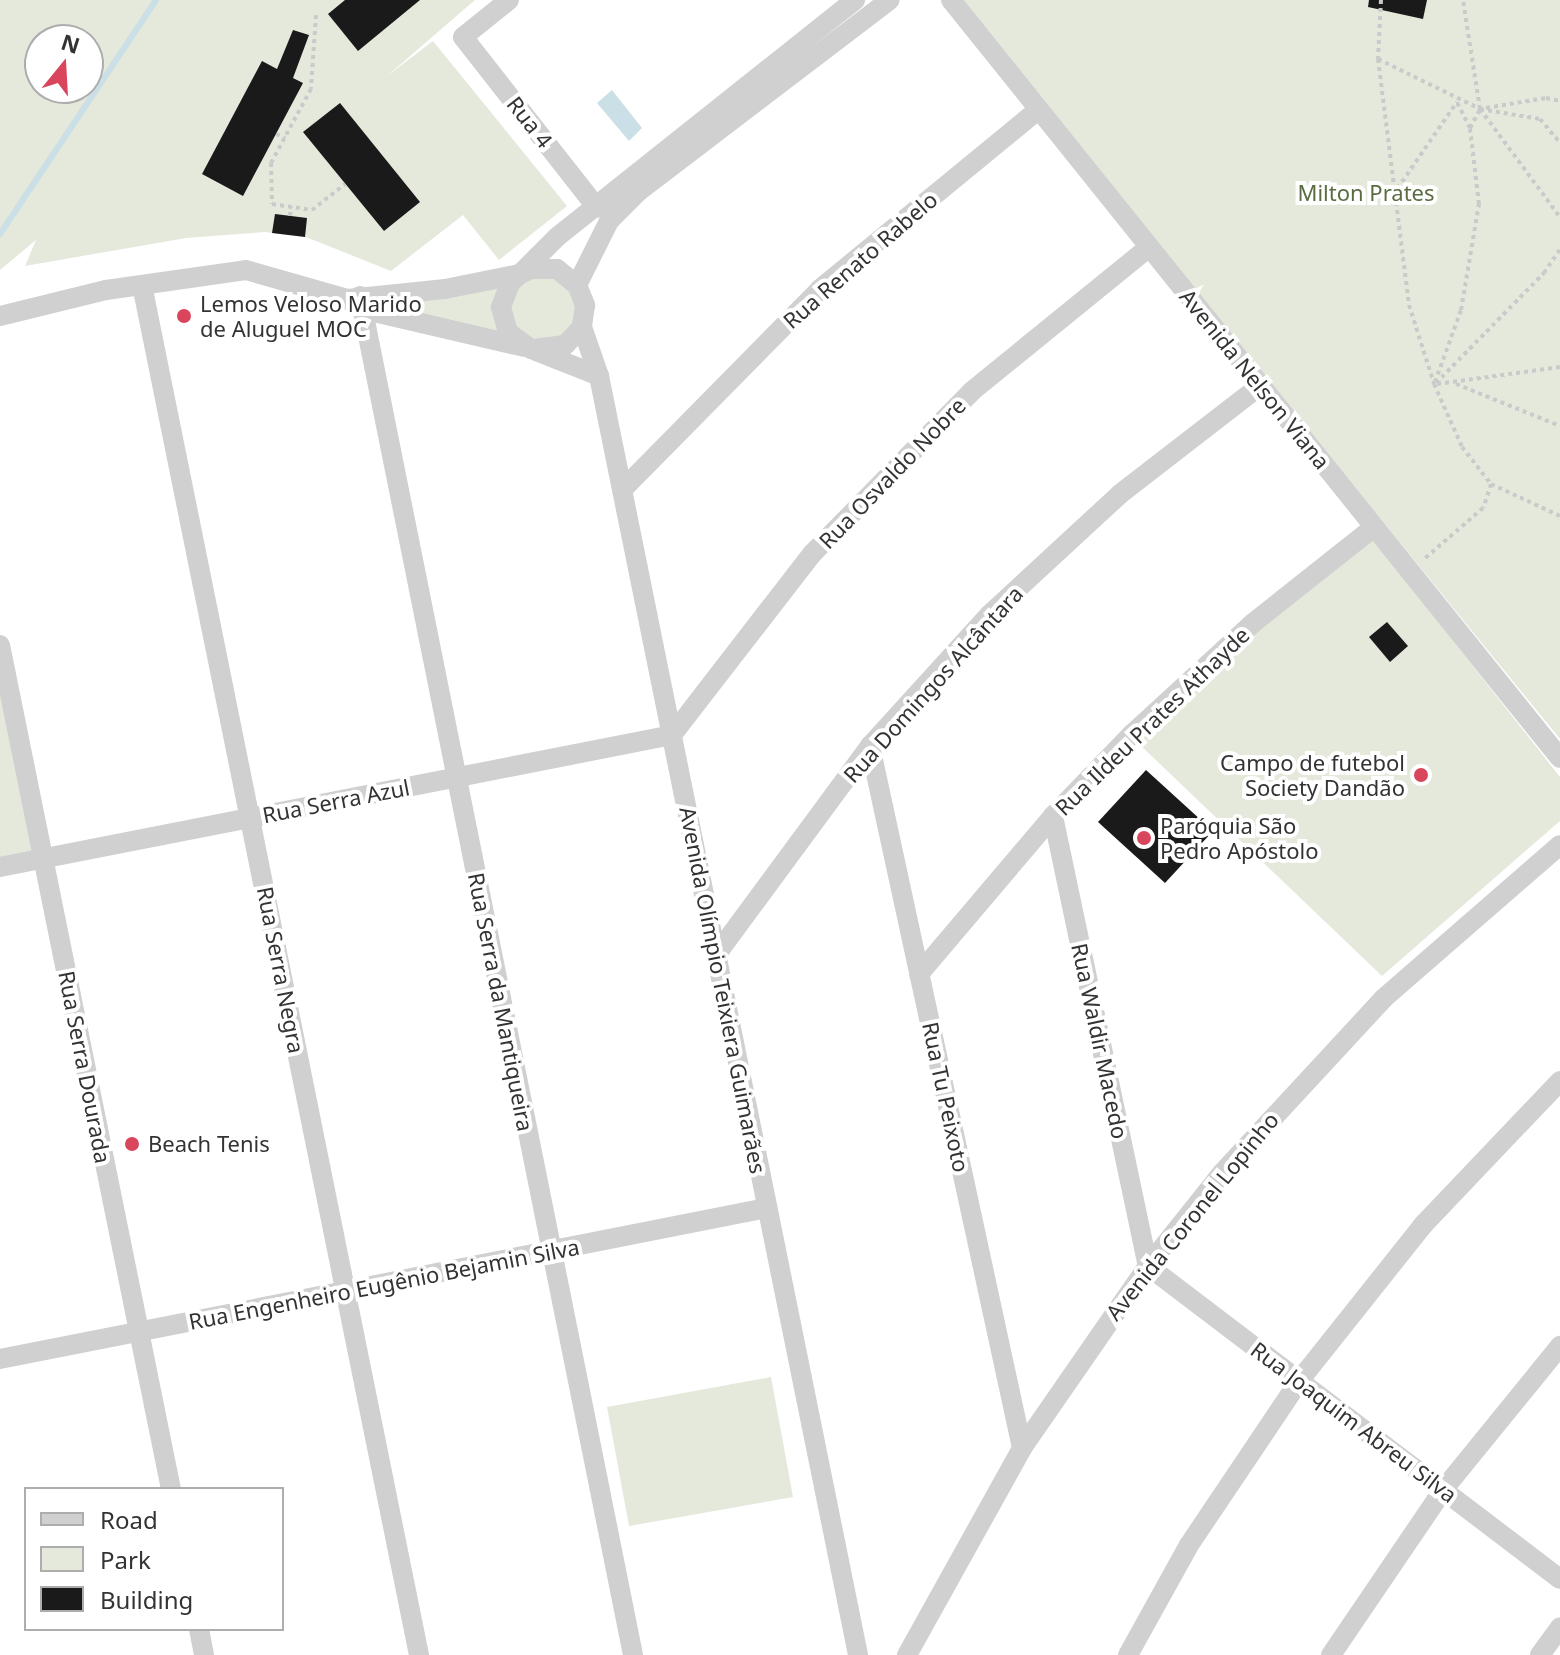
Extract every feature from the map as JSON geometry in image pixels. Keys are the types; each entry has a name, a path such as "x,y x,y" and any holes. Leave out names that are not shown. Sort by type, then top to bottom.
{"street":[{"name":"Rua 4","path":"509,0 463,37 597,208"},
{"path":"577,285 609,221 855,0"},
{"path":"364,302 520,274 557,269 577,285 585,305 582,327 565,345 529,349 508,332 501,307 510,283 520,274 597,208 756,90 890,0"},
{"name":"Avenida Nelson Viana","path":"951,0 1560,758"},
{"name":"Rua Renato Rabelo","path":"622,490 820,289 1039,109"},
{"name":"Rua Osvaldo Nobre","path":"672,735 812,554 897,467 972,391 1149,247"},
{"path":"0,316 142,285 246,270 529,349 599,376"},
{"name":"Rua Serra Negra","path":"142,285 419,1655"},
{"name":"Rua Serra da Mantiqueira","path":"364,302 633,1655"},
{"name":"Avenida Olímpio Teixiera Guimarães","path":"582,327 599,376 858,1655"},
{"name":"Rua Domingos Alcântara","path":"716,955 870,746 989,615 1076,534 1261,385"},
{"name":"Rua Ildeu Prates Athayde","path":"919,974 1053,816 1132,734 1253,623 1374,527"},
{"name":"Rua Serra Dourada","path":"0,645 171,1487"},
{"name":"Rua Serra Azul","path":"0,867 672,735"},
{"name":"Rua Tu Peixoto","path":"870,746 1022,1448"},
{"name":"Rua Waldir Macedo","path":"1053,816 1148,1266"},
{"name":"Avenida Coronel Lopinho","path":"907,1655 1022,1448 1148,1266 1222,1173 1373,1008 1560,845"},
{"path":"1128,1655 1189,1545 1299,1381 1423,1225 1560,1081"},
{"name":"Rua Engenheiro Eugênio Bejamin Silva","path":"0,1359 767,1208"},
{"name":"Rua Joaquim Abreu Silva","path":"1148,1266 1560,1579"},
{"path":"1331,1655 1443,1490 1560,1346"},
{"path":"1540,1655 1560,1627"},
{"path":"199,1631 204,1655"}],"path":[{"path":"1381,0 1378,59 1393,195 1409,305 1434,384 1462,447 1491,484 1560,516"},
{"path":"1463,0 1480,109 1560,217"},
{"path":"316,15 311,89 271,163 272,204 312,210 345,184"},
{"path":"1378,59 1457,102 1540,119 1560,143"},
{"path":"1480,109 1546,98 1560,101"},
{"path":"1434,384 1461,310 1475,249 1479,204 1470,128 1457,102"},
{"path":"1393,195 1457,102"},
{"path":"1470,128 1480,109"},
{"path":"276,134 285,138"},
{"path":"290,216 291,207"},
{"path":"1434,384 1544,273 1560,249"},
{"path":"1434,384 1560,367"},
{"path":"1453,383 1560,426"},
{"path":"1409,573 1483,508 1491,484"}],"green space":[{"path":"0,0 475,0 387,76 433,41 567,206 499,260 463,215 391,271 306,237 265,232 186,238 25,266 36,240 0,270"},
{"name":"Milton Prates","path":"958,0 1560,0 1560,739"},
{"path":"556,274 581,301 573,333 541,347 509,326 510,291 516,282"},
{"path":"505,283 509,339 377,301"},
{"path":"1371,536 1560,777 1560,821 1382,976 1138,743 1256,629"},
{"path":"0,645 43,858 0,867"},
{"path":"771,1377 793,1497 629,1526 607,1407"}],"shaded area":[{"path":"612,90 642,128 629,141 597,103"}],"building":[{"path":"345,0 420,0 358,51 328,14"},
{"path":"1369,0 1427,0 1423,19 1368,7"},
{"path":"293,30 309,35 293,78 303,83 243,196 202,174 262,61 277,69"},
{"path":"340,103 420,202 384,231 303,132"},
{"path":"275,214 307,218 305,237 272,233"},
{"path":"1387,622 1408,646 1390,662 1369,637"},
{"path":"1146,770 1213,831 1165,883 1098,822"}],"waterway":[{"path":"0,234 156,0"}],"place":[{"name":"Lemos Veloso Marido de Aluguel MOC","path":"184,316"},
{"name":"Campo de futebol Society Dandão","path":"1421,775"},
{"name":"Paróquia São Pedro Apóstolo","path":"1144,838"},
{"name":"Beach Tenis","path":"132,1144"}]}
